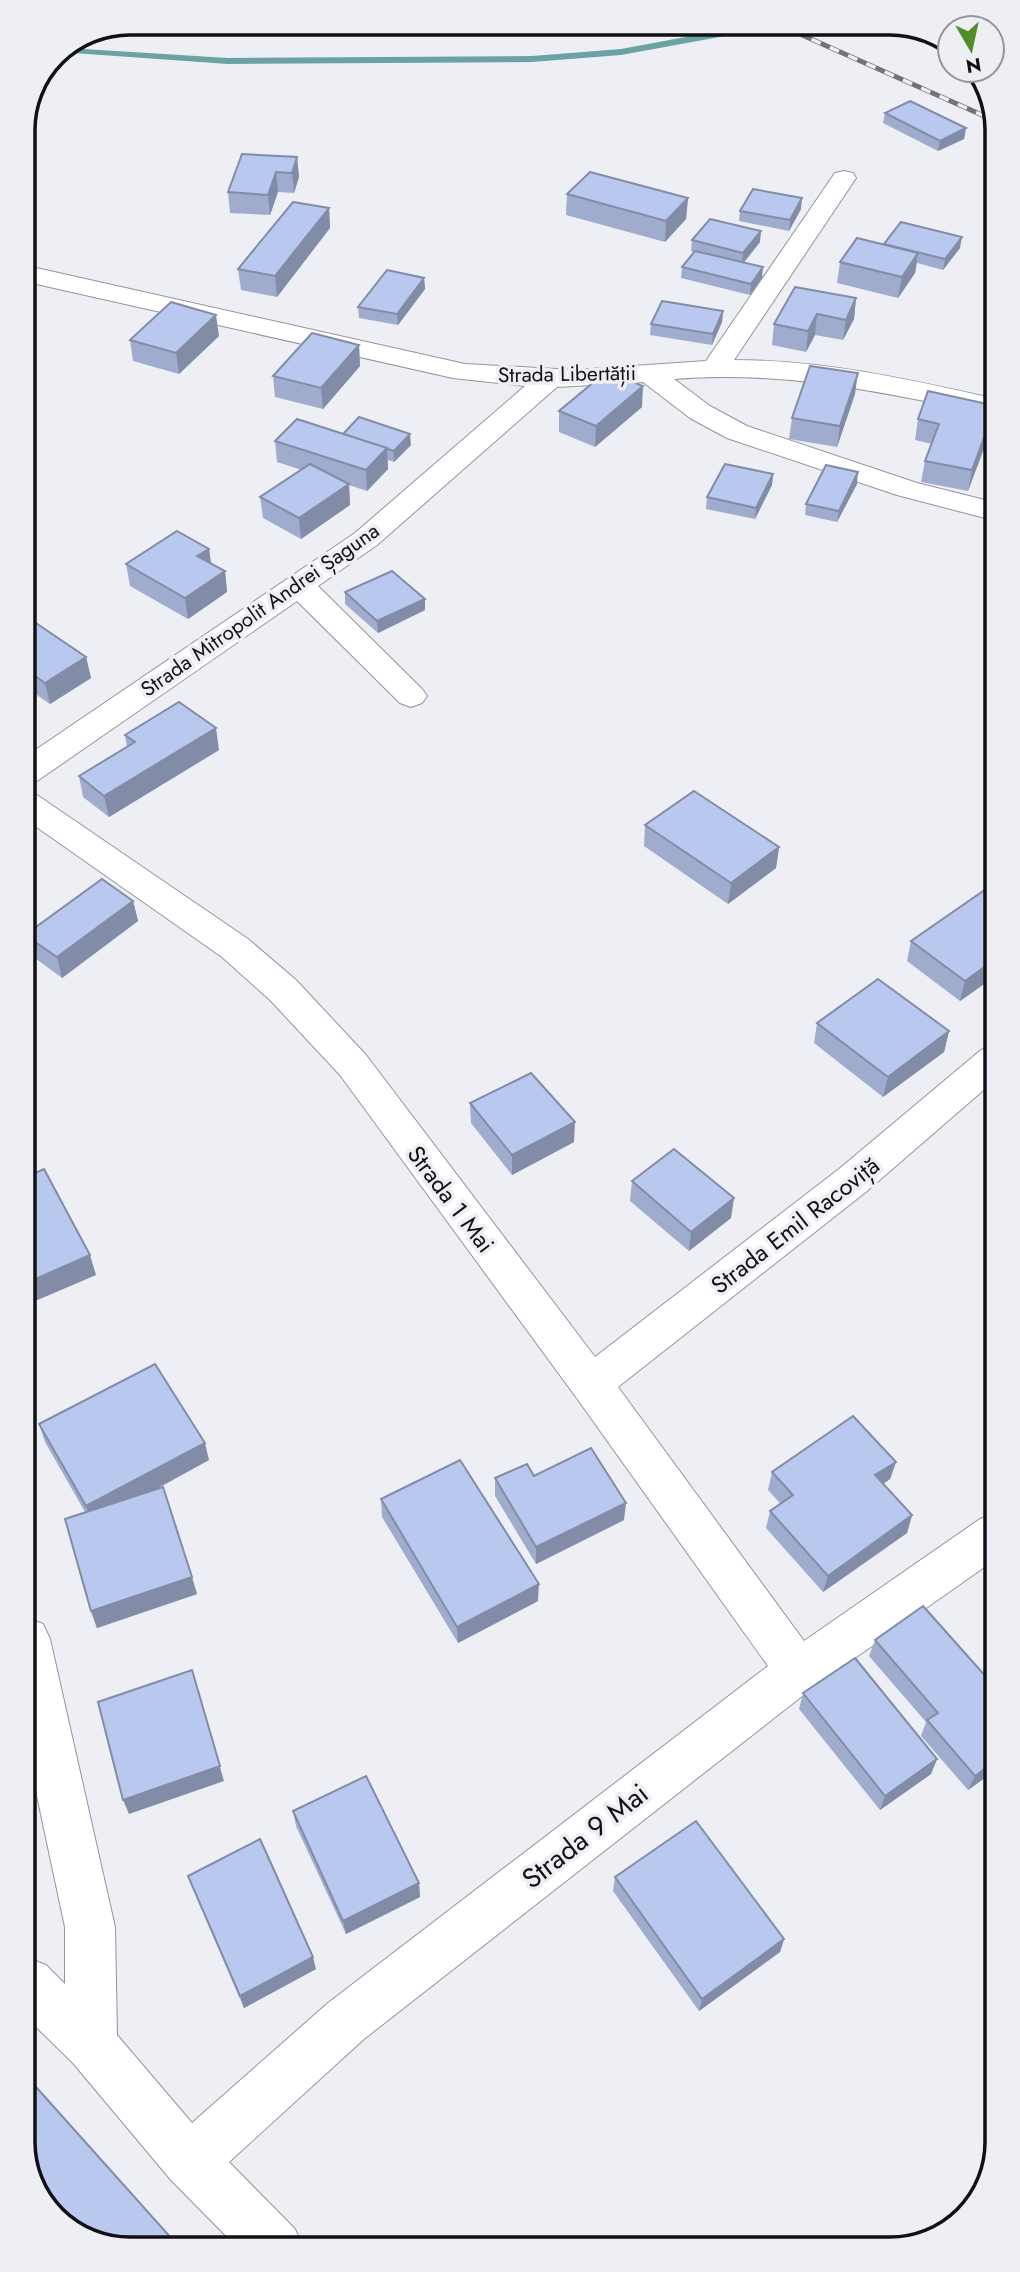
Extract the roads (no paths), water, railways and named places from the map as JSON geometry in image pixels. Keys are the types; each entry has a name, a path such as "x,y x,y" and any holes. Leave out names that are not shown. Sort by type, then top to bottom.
{"street":[{"path":"715,367 844,178"},
{"name":"Strada Libertății","path":"35,276 453,370 550,379 715,367 760,368 846,377 985,405"},
{"path":"648,373 700,412 737,432 906,489 985,509"},
{"name":"Strada Mitropolit Andrei Șaguna","path":"35,766 366,539 550,379"},
{"path":"299,585 411,696"},
{"name":"Strada 1 Mai","path":"35,810 192,916 283,990 353,1065 591,1384 799,1671"},
{"name":"Strada Emil Racoviță","path":"591,1384 853,1180 985,1068"},
{"name":"Strada 9 Mai","path":"190,2161 346,2021 799,1671 985,1541"},
{"path":"35,1676 90,1927 90,2045"},
{"path":"35,1990 90,2045 190,2161 265,2237"}],"waterway":[{"path":"77,52 228,61 532,59 621,52 714,35"}],"railway":[{"path":"802,35 984,116"}]}
